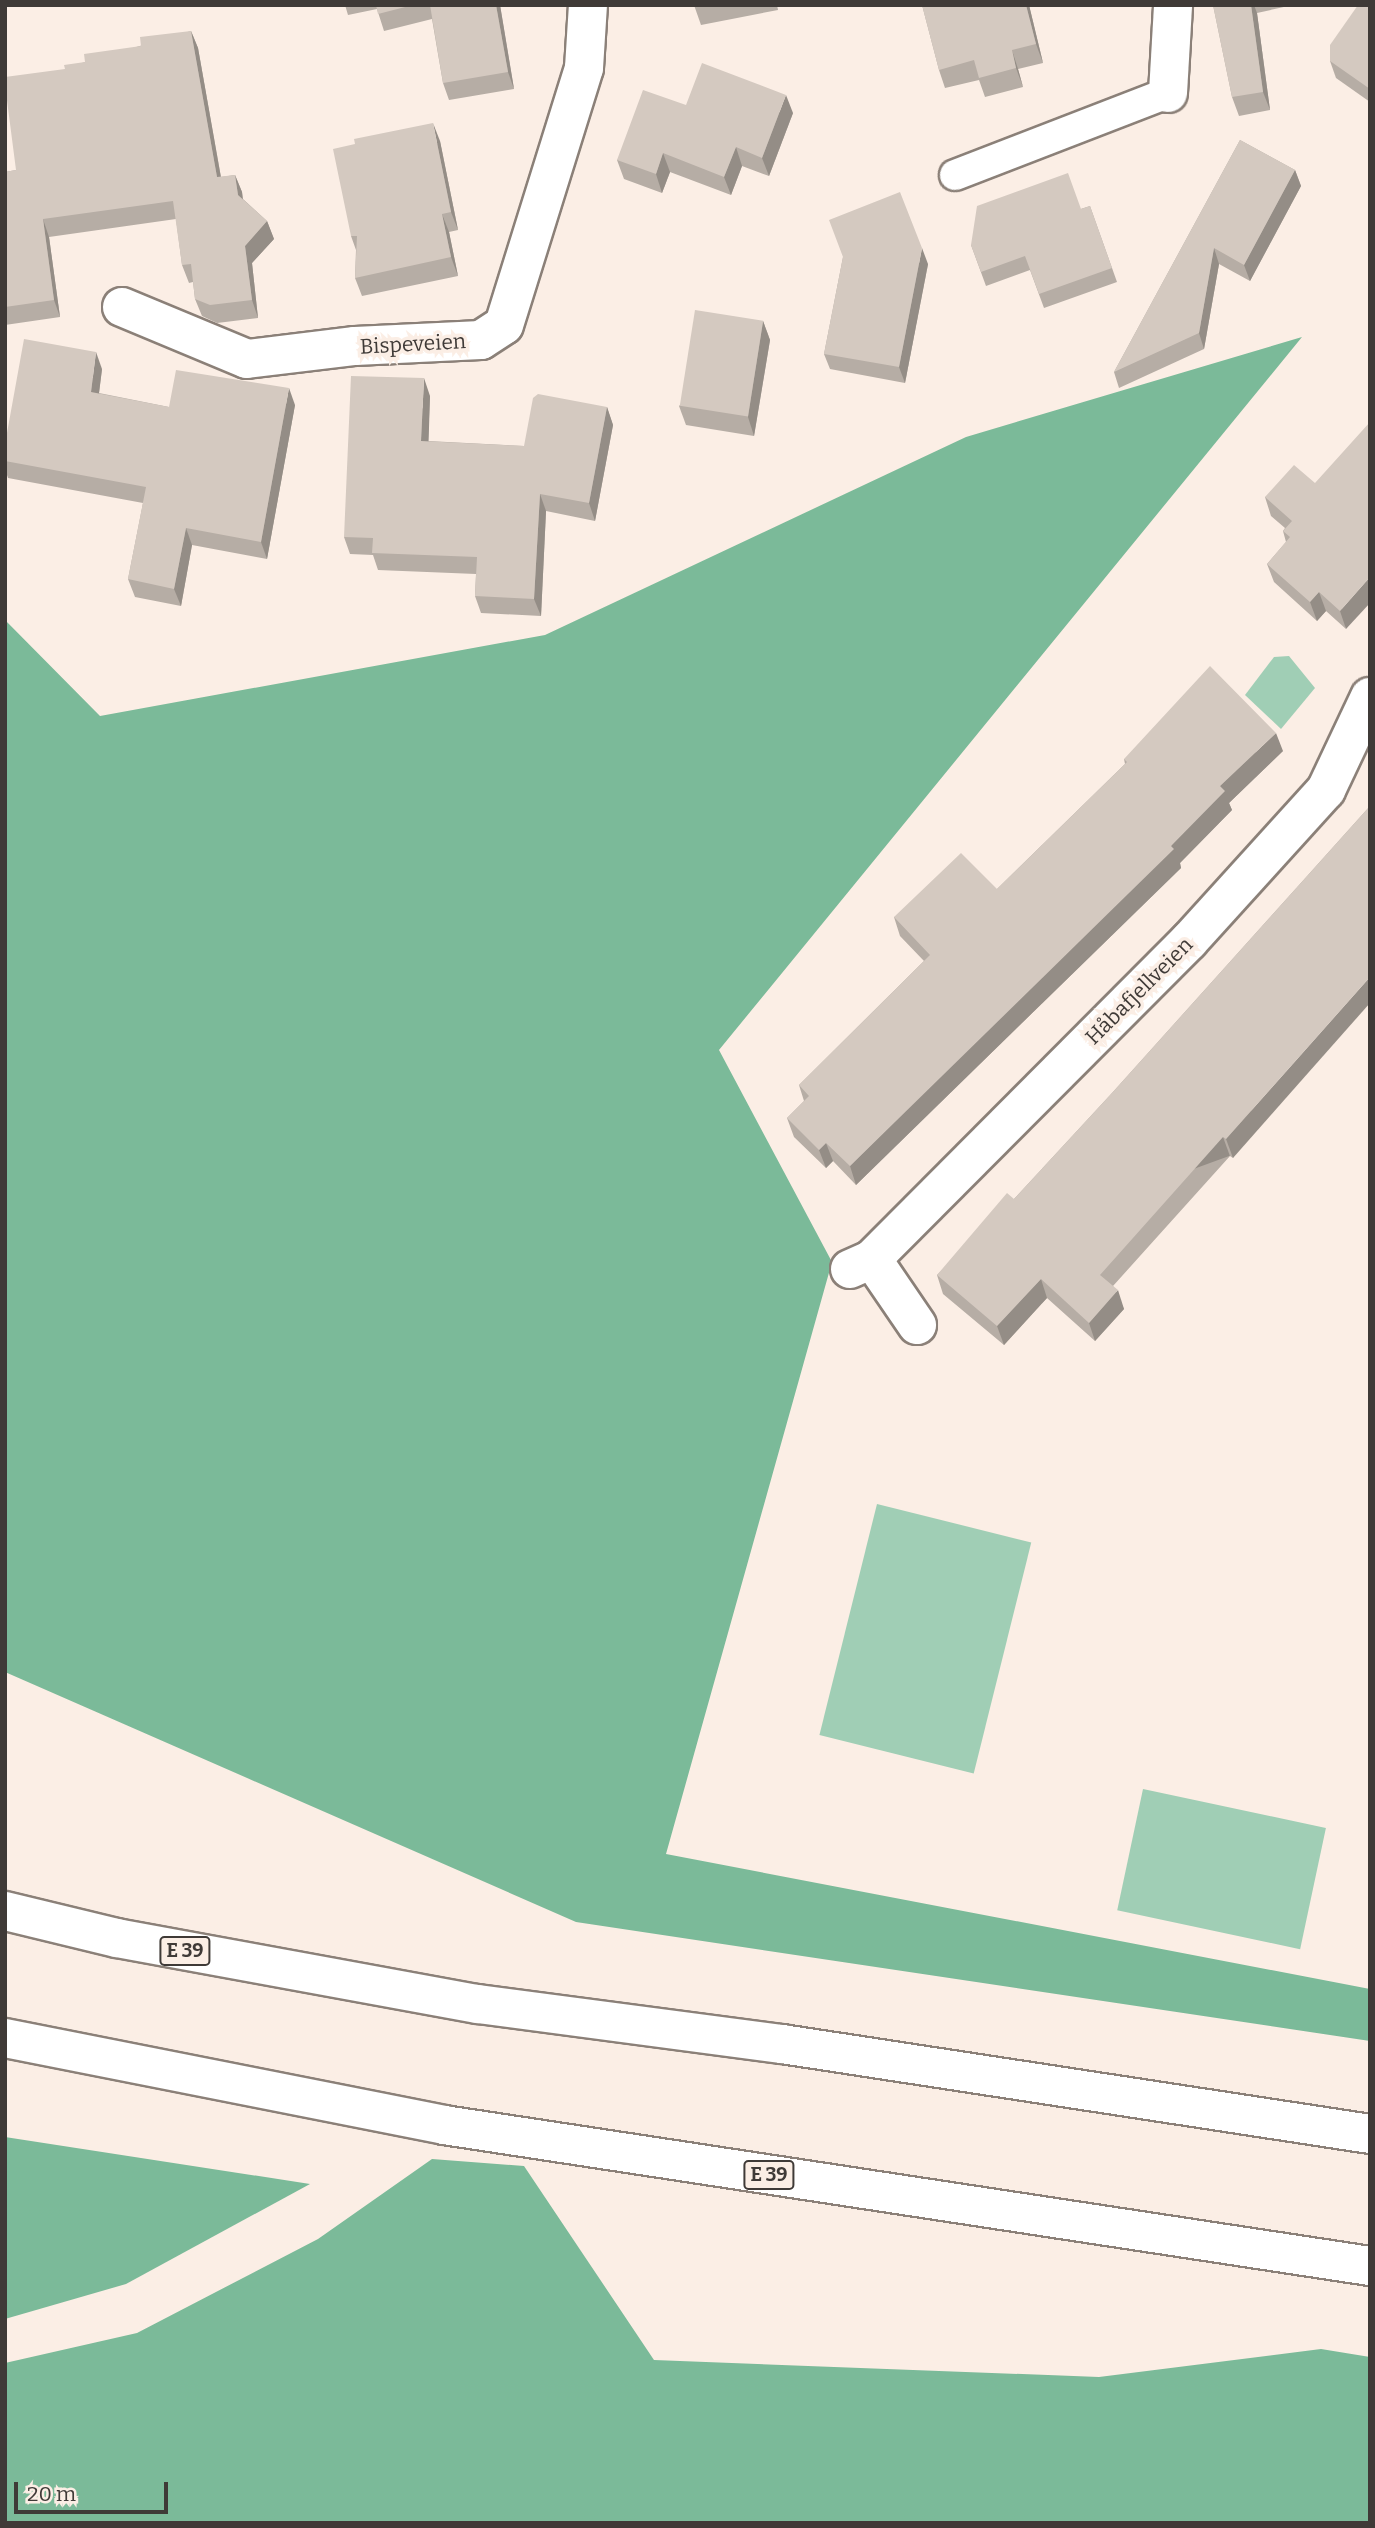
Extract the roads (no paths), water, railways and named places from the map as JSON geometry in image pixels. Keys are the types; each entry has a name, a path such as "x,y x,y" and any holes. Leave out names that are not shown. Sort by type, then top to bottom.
{"main road":[{"name":"Bispeveien","path":"122,307 247,359 355,346 481,340 504,325 584,68 587,5"},
{"path":"1168,93 1173,5"},
{"name":"Håbafjellveien","path":"917,1325 861,1264 1189,941 1326,790 1370,697"},
{"name":"E 39","path":"5,1911 117,1938 478,2004 782,2044 1370,2134"},
{"name":"E 39","path":"5,2038 331,2106 444,2125 1370,2266"}],"lane":[{"path":"955,175 1168,93"}]}
